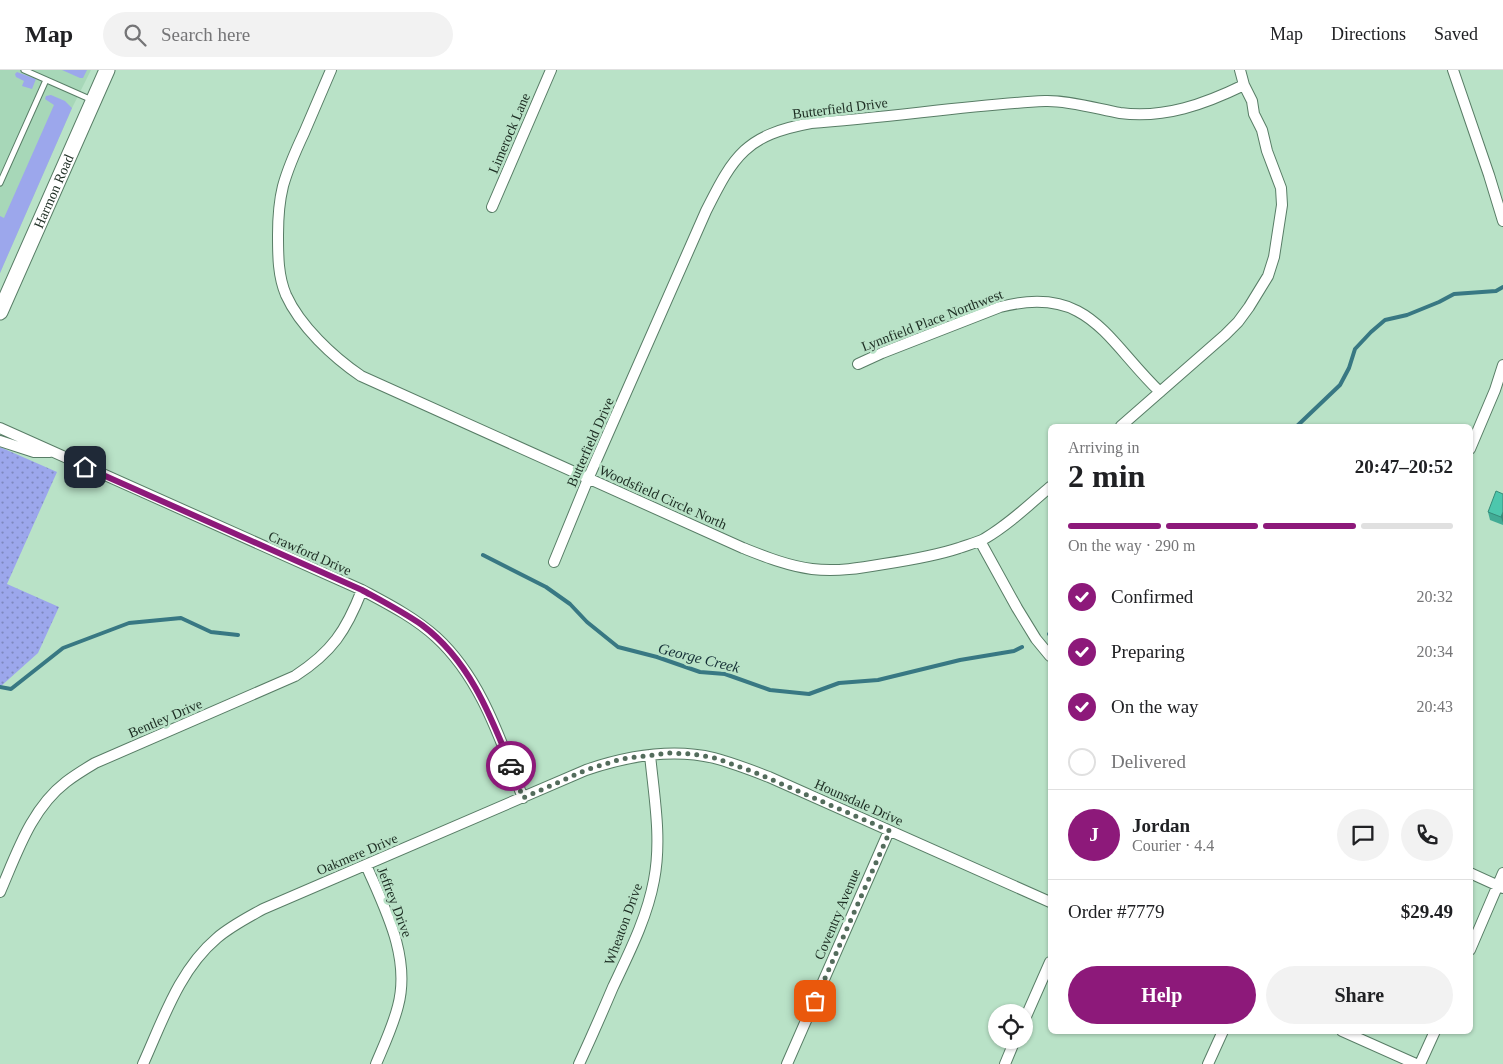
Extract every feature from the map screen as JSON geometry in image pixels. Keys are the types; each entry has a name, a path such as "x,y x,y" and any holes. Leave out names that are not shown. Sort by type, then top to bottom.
{"main road":[{"name":"Harmon Road","path":"0,312 107,70"}],"street":[{"name":"Woodsfield Circle North","path":"331,70 288,170 280,206 278,260 281,279 287,296 307,327 332,354 361,376 764,556 795,566 812,569 846,570 914,560 948,552 980,541 1024,510 1048,489"},
{"name":"Limerock Lane","path":"492,207 551,70"},
{"path":"1123,424 1238,322 1268,276 1274,258 1282,205 1281,188 1240,70"},
{"path":"1453,70 1503,221"},
{"name":"Butterfield Drive","path":"554,562 588,479 706,211 722,178 732,163 744,150 759,139 775,132 811,123 1048,100 1120,112 1157,114 1210,101 1244,85"},
{"name":"Lynnfield Place Northwest","path":"858,364 1000,306 1033,300 1052,302 1069,307 1099,325 1160,392"},
{"path":"1473,442 1503,366"},
{"name":"Crawford Drive","path":"0,428 362,590 397,609 422,626 443,644 460,664 480,695 496,728 523,798"},
{"name":"Crawford Drive","path":"0,441 34,452 54,452"},
{"path":"980,541 1017,608 1036,639 1048,654"},
{"name":"Bentley Drive","path":"0,892 39,810 65,783 95,763 295,676 311,666 337,640 347,624 362,590"},
{"name":"Hounsdale Drive","path":"650,755 669,753 692,754 715,758 740,766 769,777 1048,901"},
{"name":"Oakmere Drive","path":"143,1064 173,998 197,959 217,939 247,918 264,909 603,764 621,759 650,755"},
{"name":"Wheaton Drive","path":"579,1064 631,949 650,897 654,879 657,845 650,755"},
{"name":"Coventry Avenue","path":"787,1064 890,831"},
{"name":"Jeffrey Drive","path":"366,865 395,935 402,970 402,989 398,1006 387,1040 376,1064"},
{"path":"1473,944 1500,887 1503,873"},
{"path":"1473,874 1500,887"},
{"path":"1031,1004 1048,967"},
{"path":"1208,1064 1222,1034"},
{"path":"1349,1034 1416,1064"},
{"path":"1420,1064 1434,1034"},
{"path":"1005,1064 1011,1049"}],"lane":[{"path":"24,70 93,100"},
{"path":"0,183 46,80"}],"shaded area":[{"path":"0,70 91,70 72,108 0,273"},
{"path":"62,70 87,70 83,78 80,78"},
{"path":"17,72 36,79 32,89 22,86 24,81 16,77 15,74"},
{"path":"51,95 65,101 72,108 0,273 0,216 4,218 54,105 45,99 46,96"},
{"path":"0,447 57,472 7,584 59,607 38,653 0,687"}],"building":[{"path":"1496,491 1503,494 1503,512 1501,517 1488,512"}],"waterway":[{"path":"1299,424 1340,385 1349,368 1355,349 1385,320 1407,315 1454,294 1496,291 1503,287"},
{"name":"George Creek","path":"483,555 546,587 570,604 587,622 618,647 657,657 700,672 725,674 770,690 809,694 839,683 878,680 960,660 1014,651 1022,647"},
{"name":"George Creek","path":"0,687 11,689 63,648 129,623 181,618 211,632 238,635"}],"way so far":[{"path":"511,766 523,798 586,770 621,759 669,753 692,754 715,758 769,777 890,831 815,1001"}],"route":[{"path":"85,467 362,590 397,609 422,626 449,650 471,679 496,728 511,766"}]}
